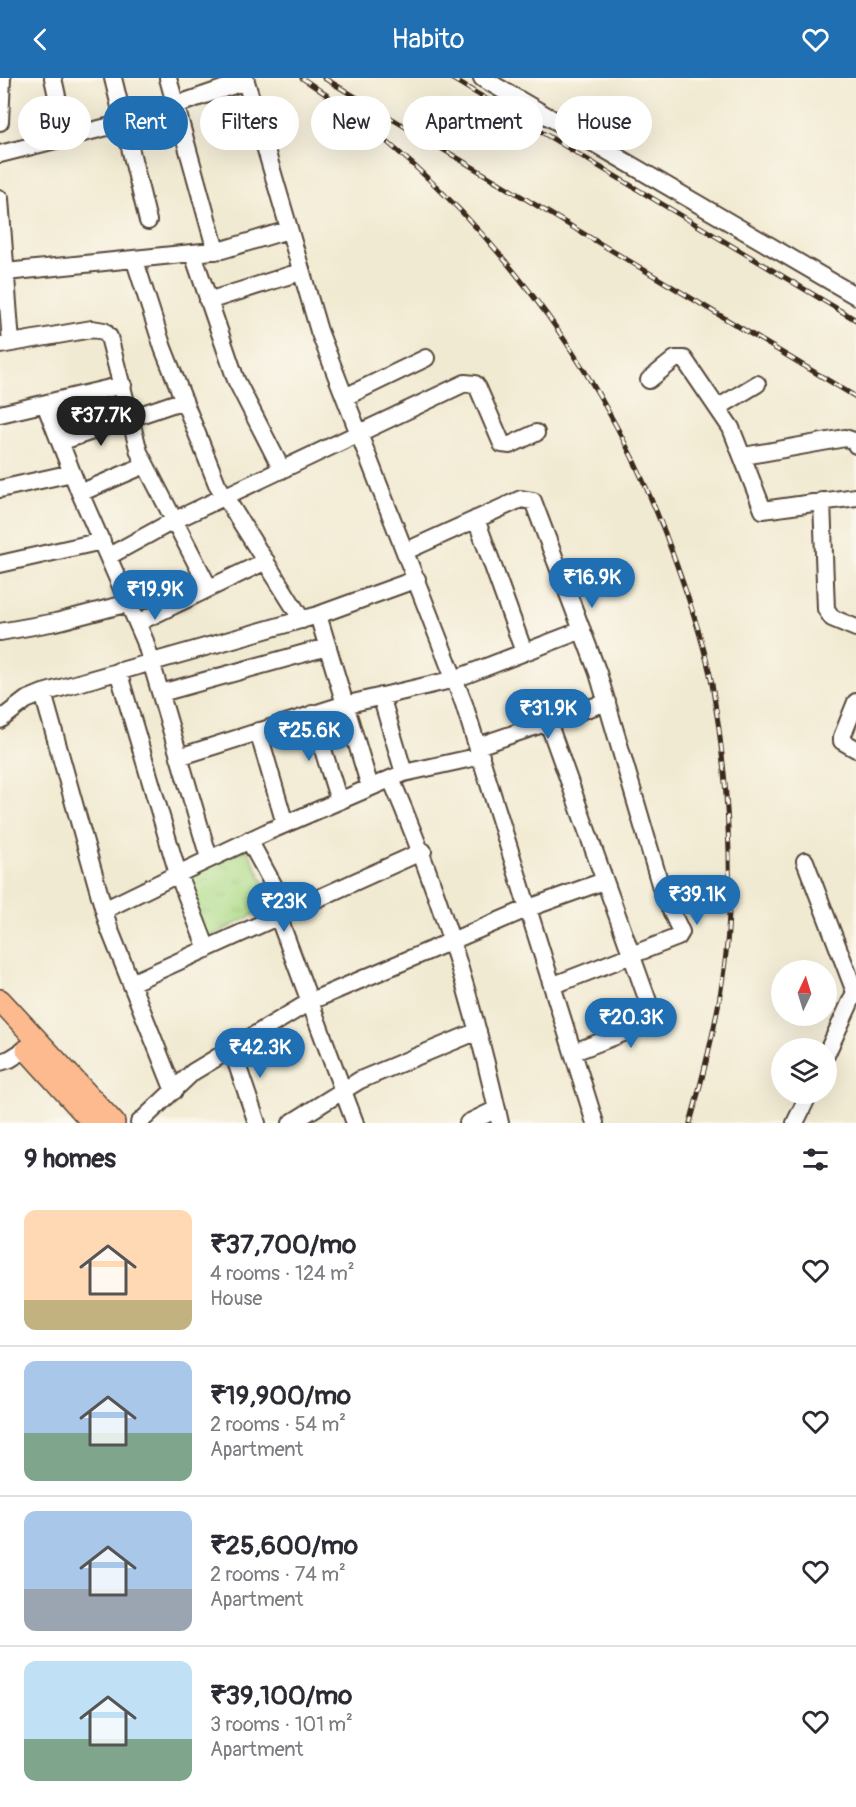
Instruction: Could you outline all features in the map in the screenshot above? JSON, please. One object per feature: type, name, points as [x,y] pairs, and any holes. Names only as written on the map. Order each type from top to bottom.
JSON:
[{"type":"main road","points":[[0,1000],[114,1123]]},
{"type":"main road","points":[[0,1021],[26,1048],[87,1121]]},
{"type":"street","points":[[53,78],[57,96]]},
{"type":"street","points":[[113,78],[117,96]]},
{"type":"street","points":[[168,78],[173,96]]},
{"type":"street","points":[[482,78],[856,296]]},
{"type":"street","points":[[188,101],[246,80],[319,331],[455,679],[554,985],[595,1123]]},
{"type":"street","points":[[0,122],[1,88]]},
{"type":"street","points":[[0,154],[18,149]]},
{"type":"street","points":[[188,149],[216,251]]},
{"type":"street","points":[[130,150],[148,221]]},
{"type":"street","points":[[0,207],[6,272],[6,344],[92,329],[104,331],[123,385],[130,419],[145,465],[209,588]]},
{"type":"street","points":[[6,272],[135,261],[216,251],[288,230]]},
{"type":"street","points":[[193,254],[236,381],[282,470]]},
{"type":"street","points":[[135,261],[163,348],[217,484],[266,561],[310,617],[327,647],[370,787]]},
{"type":"street","points":[[208,301],[300,272]]},
{"type":"street","points":[[650,380],[680,357],[687,363],[718,407],[744,456],[763,510],[856,497]]},
{"type":"street","points":[[345,397],[426,358]]},
{"type":"street","points":[[0,564],[105,548],[226,497],[358,432],[470,382],[478,388],[502,444],[510,445],[536,433]]},
{"type":"street","points":[[718,407],[757,384]]},
{"type":"street","points":[[0,414],[123,385]]},
{"type":"street","points":[[60,442],[184,400]]},
{"type":"street","points":[[45,404],[152,662],[209,858]]},
{"type":"street","points":[[744,456],[845,438],[856,445]]},
{"type":"street","points":[[80,493],[145,465]]},
{"type":"street","points":[[0,489],[72,473]]},
{"type":"street","points":[[406,551],[521,499],[533,501],[607,702],[662,891],[681,932],[678,937],[554,985]]},
{"type":"street","points":[[822,501],[826,609],[832,618],[856,628]]},
{"type":"street","points":[[476,519],[525,652]]},
{"type":"street","points":[[137,622],[266,561]]},
{"type":"street","points":[[0,720],[26,700],[43,693],[310,617],[417,579]]},
{"type":"street","points":[[0,632],[56,622],[129,603]]},
{"type":"street","points":[[179,757],[345,704],[455,679],[582,630]]},
{"type":"street","points":[[160,693],[327,647]]},
{"type":"street","points":[[118,671],[178,874],[207,949]]},
{"type":"street","points":[[43,693],[104,910],[174,1092]]},
{"type":"street","points":[[381,696],[398,776],[453,941],[499,1116],[468,1123]]},
{"type":"street","points":[[104,910],[209,858],[370,787],[479,751],[548,722],[607,702]]},
{"type":"street","points":[[856,702],[842,737],[842,741],[856,749]]},
{"type":"street","points":[[312,714],[339,801]]},
{"type":"street","points":[[548,722],[654,1021],[574,1052]]},
{"type":"street","points":[[258,731],[285,824]]},
{"type":"street","points":[[249,840],[283,914],[311,1001],[356,1123]]},
{"type":"street","points":[[131,983],[423,852]]},
{"type":"street","points":[[805,861],[856,991],[834,1038]]},
{"type":"street","points":[[139,1123],[193,1072],[231,1047],[311,1001],[529,908],[604,881]]},
{"type":"street","points":[[291,1123],[342,1089],[478,1031]]},
{"type":"street","points":[[231,1047],[257,1123]]},
{"type":"street","points":[[0,1062],[10,1059],[26,1048]]},
{"type":"street","points":[[795,1123],[804,1104]]},
{"type":"green space","points":[[247,849],[274,904],[206,939],[181,874]]},
{"type":"railway","points":[[302,78],[365,124],[424,175],[479,230],[528,290],[573,353],[613,420],[647,490],[676,563],[701,638],[712,684],[724,768],[729,854],[729,911],[725,964],[710,1044],[690,1123]]},
{"type":"railway","points":[[324,78],[856,397]]},
{"type":"railway","points":[[451,78],[856,320]]}]
